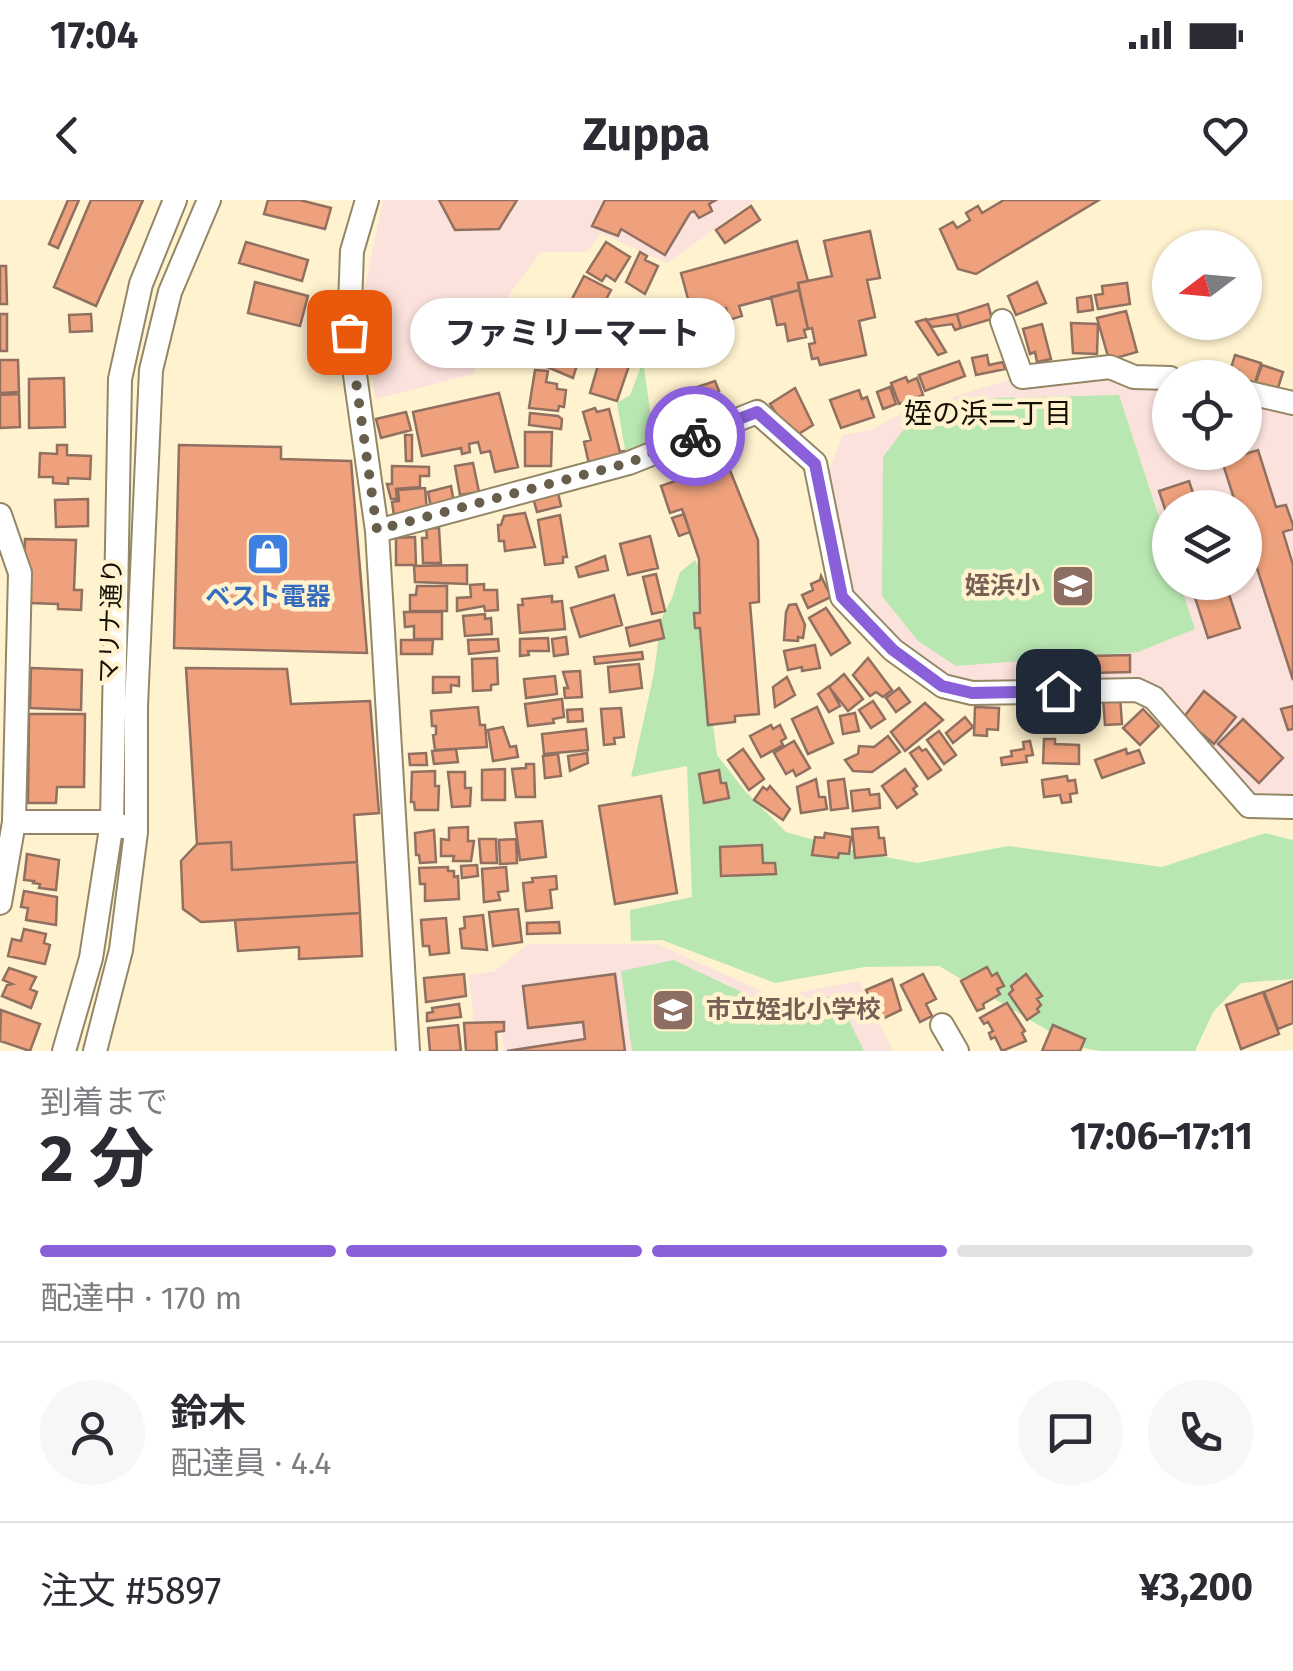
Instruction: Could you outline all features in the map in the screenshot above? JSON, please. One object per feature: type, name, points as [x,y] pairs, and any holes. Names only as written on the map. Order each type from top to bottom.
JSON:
[{"type":"street","name":"マリナ通り","points":[[64,1051],[91,958],[112,822],[120,378],[141,284],[174,200]]},
{"type":"street","name":"マリナ通り","points":[[95,1051],[122,950],[136,832],[136,706],[151,370],[169,293],[209,200]]},
{"type":"street","points":[[366,200],[352,251],[349,332],[377,530],[408,1051]]},
{"type":"street","points":[[1002,321],[1022,377],[1110,367],[1134,378],[1152,378]]},
{"type":"street","points":[[1262,396],[1293,403]]},
{"type":"street","points":[[377,530],[628,463],[757,412],[815,464],[842,597],[893,650],[942,686],[972,693],[1137,690],[1154,698],[1249,806],[1293,807]]},
{"type":"street","points":[[0,515],[20,573],[9,643],[14,822],[0,903]]},
{"type":"street","points":[[14,822],[112,822],[136,832]]},
{"type":"street","points":[[942,1026],[957,1051]]},
{"type":"shaded area","points":[[383,200],[755,200],[667,263],[601,233],[587,252],[541,252],[477,338],[474,374],[375,399],[363,295]]},
{"type":"shaded area","name":"姪浜小","points":[[1119,375],[1152,387],[1152,470],[1262,470],[1262,406],[1293,411],[1293,799],[1254,799],[1157,690],[943,680],[882,633],[853,589],[831,505],[830,467],[843,435],[871,430],[906,411],[1012,379],[1072,385]]},
{"type":"shaded area","name":"市立姪北小学校","points":[[528,944],[657,944],[775,997],[859,981],[893,1051],[504,1051],[501,1023],[474,1025],[469,975],[495,971]]},
{"type":"green space","points":[[643,361],[655,445],[626,455],[617,403],[630,395]]},
{"type":"green space","points":[[1119,395],[1152,496],[1152,600],[1186,600],[1195,629],[1138,652],[956,666],[918,641],[882,596],[883,457],[904,429],[996,398]]},
{"type":"green space","points":[[695,560],[707,585],[709,694],[717,755],[745,791],[786,832],[917,863],[1008,846],[1162,867],[1265,833],[1293,840],[1293,979],[1241,983],[1213,1012],[1195,1051],[1100,1051],[1074,1046],[939,966],[865,967],[775,983],[662,940],[631,941],[630,910],[692,897],[687,766],[631,777],[654,673],[661,619],[680,572]]},
{"type":"green space","points":[[674,960],[773,1007],[837,996],[864,1051],[632,1051],[621,971]]},
{"type":"building","points":[[68,200],[79,200],[58,248],[49,244]]},
{"type":"building","points":[[91,200],[143,200],[96,306],[54,287]]},
{"type":"building","points":[[268,200],[300,200],[331,208],[325,229],[264,214]]},
{"type":"building","points":[[439,200],[517,200],[499,229],[455,230]]},
{"type":"building","points":[[605,200],[716,200],[709,204],[712,211],[699,218],[694,211],[690,213],[665,255],[621,229],[618,236],[592,226]]},
{"type":"building","points":[[1004,200],[1099,200],[976,274],[958,269],[940,229],[953,222],[957,228],[970,220],[966,213],[978,206],[982,213]]},
{"type":"building","points":[[751,206],[760,220],[725,243],[716,230]]},
{"type":"building","points":[[870,231],[880,278],[867,280],[875,317],[859,321],[866,355],[820,365],[818,358],[812,359],[809,344],[815,343],[798,283],[832,276],[824,241]]},
{"type":"building","points":[[797,241],[808,281],[798,283],[799,290],[739,306],[742,316],[729,320],[726,308],[693,317],[681,273]]},
{"type":"building","points":[[246,242],[308,260],[302,281],[239,263]]},
{"type":"building","points":[[606,242],[630,257],[615,281],[606,275],[602,281],[587,272]]},
{"type":"building","points":[[640,252],[647,256],[645,260],[658,266],[645,294],[626,282]]},
{"type":"building","points":[[0,266],[6,266],[7,304],[0,304]]},
{"type":"building","points":[[584,276],[611,290],[593,324],[582,318],[577,327],[562,318]]},
{"type":"building","points":[[255,282],[308,296],[300,326],[248,313]]},
{"type":"building","points":[[1037,282],[1046,303],[1016,315],[1008,296]]},
{"type":"building","points":[[1127,283],[1130,304],[1098,309],[1095,295],[1103,294],[1102,286]]},
{"type":"building","points":[[799,290],[808,329],[804,330],[806,337],[788,341],[785,324],[777,325],[771,297]]},
{"type":"building","points":[[1091,296],[1093,310],[1078,312],[1077,298]]},
{"type":"building","points":[[988,304],[992,319],[961,328],[957,314]]},
{"type":"building","points":[[620,306],[643,309],[639,343],[614,339]]},
{"type":"building","points":[[1126,311],[1137,352],[1109,360],[1097,318]]},
{"type":"building","points":[[0,314],[7,314],[7,351],[0,351]]},
{"type":"building","points":[[91,314],[92,331],[70,332],[69,315]]},
{"type":"building","points":[[957,314],[961,328],[955,330],[952,324],[932,327],[926,320]]},
{"type":"building","points":[[926,319],[946,352],[938,355],[916,322]]},
{"type":"building","points":[[1071,323],[1098,324],[1097,354],[1073,353]]},
{"type":"building","points":[[1042,324],[1051,359],[1037,362],[1035,352],[1030,354],[1023,329]]},
{"type":"building","points":[[553,329],[584,342],[573,378],[538,363]]},
{"type":"building","points":[[605,341],[634,351],[617,401],[590,393]]},
{"type":"building","points":[[987,355],[989,365],[1003,362],[1005,369],[976,375],[972,358]]},
{"type":"building","points":[[0,360],[18,360],[19,392],[0,393]]},
{"type":"building","points":[[959,361],[965,376],[925,391],[919,375]]},
{"type":"building","points":[[1262,365],[1283,372],[1277,391],[1262,386]]},
{"type":"building","points":[[535,370],[548,371],[546,382],[566,390],[564,407],[559,406],[558,411],[529,408]]},
{"type":"building","points":[[906,377],[908,382],[917,378],[923,395],[899,404],[891,383]]},
{"type":"building","points":[[64,378],[65,427],[29,428],[29,379]]},
{"type":"building","points":[[715,381],[719,391],[697,398],[694,388]]},
{"type":"building","points":[[890,387],[896,404],[883,409],[877,392]]},
{"type":"building","points":[[795,388],[813,425],[792,438],[770,404]]},
{"type":"building","points":[[859,390],[862,399],[867,397],[874,417],[841,428],[830,400]]},
{"type":"building","points":[[499,393],[518,467],[495,472],[490,451],[481,453],[478,442],[469,444],[470,452],[462,454],[461,448],[422,456],[413,412]]},
{"type":"building","points":[[19,394],[20,427],[0,428],[0,395]]},
{"type":"building","points":[[719,397],[722,408],[700,415],[697,404]]},
{"type":"building","points":[[671,407],[676,422],[663,426],[658,411]]},
{"type":"building","points":[[595,408],[597,412],[609,409],[620,452],[625,455],[589,464],[584,442],[591,440],[583,412]]},
{"type":"building","points":[[406,412],[411,430],[381,438],[376,419]]},
{"type":"building","points":[[530,413],[558,416],[562,419],[561,429],[529,425]]},
{"type":"building","points":[[525,432],[552,432],[551,466],[525,466]]},
{"type":"building","points":[[405,435],[412,435],[412,461],[406,461]]},
{"type":"building","points":[[57,445],[67,445],[67,455],[91,456],[90,479],[68,478],[68,484],[53,483],[53,477],[39,477],[40,453],[57,454]]},
{"type":"building","name":"ベスト電器","points":[[179,445],[281,447],[281,459],[351,461],[367,653],[174,648]]},
{"type":"building","points":[[723,453],[758,540],[759,602],[750,603],[759,714],[735,716],[735,722],[708,725],[700,628],[695,628],[694,613],[700,613],[699,559],[682,509],[670,513],[661,486],[678,480],[674,469]]},
{"type":"building","points":[[473,463],[479,492],[460,495],[455,466]]},
{"type":"building","points":[[1262,463],[1276,507],[1286,505],[1293,525],[1293,529],[1283,532],[1293,565],[1293,680],[1262,584],[1262,490],[1231,490],[1225,470],[1262,470]]},
{"type":"building","points":[[392,466],[429,467],[429,476],[420,476],[420,487],[396,489],[397,499],[391,499],[387,484],[392,484]]},
{"type":"building","points":[[1189,481],[1192,490],[1162,490]]},
{"type":"building","points":[[451,486],[454,503],[431,508],[428,492]]},
{"type":"building","points":[[425,488],[427,511],[394,516],[392,502],[399,501],[398,490]]},
{"type":"building","points":[[557,488],[561,506],[537,512],[532,494]]},
{"type":"building","points":[[88,499],[88,526],[56,527],[55,500]]},
{"type":"building","points":[[525,513],[535,547],[505,551],[504,541],[499,541],[498,525],[504,516]]},
{"type":"building","points":[[684,514],[690,532],[679,536],[672,518]]},
{"type":"building","points":[[560,515],[567,557],[563,557],[563,563],[545,565],[538,520]]},
{"type":"building","points":[[426,528],[439,528],[441,563],[423,563],[422,538],[427,538]]},
{"type":"building","points":[[650,536],[658,568],[628,575],[620,544]]},
{"type":"building","points":[[415,537],[416,565],[396,565],[396,538]]},
{"type":"building","points":[[25,539],[76,540],[74,590],[82,590],[81,610],[30,603],[31,570],[24,570]]},
{"type":"building","points":[[605,556],[608,570],[579,577],[576,567]]},
{"type":"building","points":[[467,565],[467,584],[415,582],[414,566]]},
{"type":"building","points":[[656,574],[665,611],[652,614],[643,577]]},
{"type":"building","points":[[821,576],[831,597],[808,608],[802,595],[813,590],[811,584]]},
{"type":"building","points":[[484,584],[484,590],[497,590],[498,610],[485,611],[484,606],[457,611],[457,598],[471,597],[470,585]]},
{"type":"building","points":[[417,586],[447,586],[447,611],[410,611],[410,595],[416,595]]},
{"type":"building","points":[[614,595],[622,625],[580,637],[571,608]]},
{"type":"building","points":[[552,596],[552,602],[562,601],[565,629],[520,633],[518,605],[523,605],[522,599]]},
{"type":"building","points":[[1196,600],[1231,600],[1240,628],[1208,638]]},
{"type":"building","points":[[796,604],[805,625],[803,638],[784,640],[786,612],[789,605]]},
{"type":"building","points":[[826,608],[850,643],[831,655],[809,618]]},
{"type":"building","points":[[404,612],[442,612],[442,639],[414,639],[414,626],[405,627]]},
{"type":"building","points":[[485,614],[485,619],[491,618],[492,634],[465,636],[463,616]]},
{"type":"building","points":[[660,620],[664,638],[630,646],[626,628]]},
{"type":"building","points":[[566,637],[568,654],[554,656],[552,639]]},
{"type":"building","points":[[548,638],[549,651],[528,651],[529,655],[520,656],[520,639]]},
{"type":"building","points":[[498,639],[499,651],[469,654],[468,640]]},
{"type":"building","points":[[401,640],[433,640],[432,654],[401,654]]},
{"type":"building","points":[[815,645],[820,668],[788,670],[784,651]]},
{"type":"building","points":[[642,652],[643,659],[595,664],[594,657]]},
{"type":"building","points":[[1130,655],[1130,672],[1092,673],[1091,656]]},
{"type":"building","points":[[497,658],[498,684],[491,685],[491,690],[473,691],[472,659]]},
{"type":"building","points":[[868,658],[892,690],[883,697],[876,692],[870,696],[853,675]]},
{"type":"building","points":[[639,664],[642,688],[610,692],[608,667]]},
{"type":"building","points":[[31,668],[82,670],[81,710],[30,708]]},
{"type":"building","points":[[186,668],[287,669],[291,704],[370,701],[379,813],[354,815],[357,862],[232,870],[231,842],[197,844]]},
{"type":"building","points":[[580,671],[582,697],[565,698],[564,688],[568,688],[563,672]]},
{"type":"building","points":[[844,674],[863,699],[848,711],[829,687]]},
{"type":"building","points":[[555,676],[557,694],[526,698],[524,679]]},
{"type":"building","points":[[433,677],[459,677],[459,686],[451,685],[451,692],[433,693]]},
{"type":"building","points":[[787,677],[795,695],[775,707],[773,687]]},
{"type":"building","points":[[829,686],[840,706],[829,712],[818,694]]},
{"type":"building","points":[[899,688],[910,702],[896,712],[886,698]]},
{"type":"building","points":[[1204,691],[1236,717],[1214,744],[1183,718]]},
{"type":"building","points":[[1120,696],[1122,724],[1105,725],[1103,698]]},
{"type":"building","points":[[562,699],[564,717],[553,719],[554,723],[528,726],[525,704]]},
{"type":"building","points":[[1098,700],[1099,711],[1092,712],[1092,717],[1074,718],[1073,703]]},
{"type":"building","points":[[873,701],[885,719],[871,728],[859,710]]},
{"type":"building","points":[[925,703],[943,720],[905,751],[891,732]]},
{"type":"building","points":[[1066,704],[1068,727],[1049,730],[1046,706]]},
{"type":"building","points":[[1293,706],[1293,729],[1288,730],[1281,709]]},
{"type":"building","points":[[478,707],[487,747],[435,750],[436,726],[432,726],[431,711]]},
{"type":"building","points":[[817,707],[833,743],[808,754],[792,719]]},
{"type":"building","points":[[975,707],[999,708],[998,730],[987,729],[987,736],[974,735]]},
{"type":"building","points":[[621,708],[624,737],[614,738],[615,744],[604,745],[601,709]]},
{"type":"building","points":[[582,709],[583,721],[568,722],[567,710]]},
{"type":"building","points":[[1143,709],[1159,726],[1140,745],[1123,728]]},
{"type":"building","points":[[855,713],[859,731],[843,734],[840,716]]},
{"type":"building","points":[[29,714],[85,714],[84,787],[57,787],[56,803],[28,803]]},
{"type":"building","points":[[965,717],[973,727],[953,743],[946,733]]},
{"type":"building","points":[[1243,719],[1283,758],[1259,783],[1218,744]]},
{"type":"building","points":[[771,725],[773,729],[780,725],[786,738],[781,741],[783,745],[761,757],[750,736]]},
{"type":"building","points":[[503,727],[510,747],[516,746],[518,757],[493,761],[488,730]]},
{"type":"building","points":[[586,729],[588,750],[544,754],[542,734]]},
{"type":"building","points":[[939,731],[956,755],[944,764],[927,740]]},
{"type":"building","points":[[888,736],[900,752],[872,772],[853,771],[845,760],[858,754],[859,746],[874,747]]},
{"type":"building","points":[[1044,739],[1055,739],[1055,744],[1079,745],[1079,764],[1043,763]]},
{"type":"building","points":[[794,741],[810,768],[796,776],[793,770],[786,774],[774,753]]},
{"type":"building","points":[[1030,741],[1033,755],[1026,756],[1027,762],[1002,765],[1001,758],[1024,749],[1023,742]]},
{"type":"building","points":[[919,747],[922,751],[926,749],[941,770],[928,779],[910,753]]},
{"type":"building","points":[[456,749],[458,762],[434,764],[432,751]]},
{"type":"building","points":[[743,749],[764,779],[749,790],[728,760]]},
{"type":"building","points":[[1126,749],[1127,754],[1139,750],[1144,763],[1102,778],[1095,760]]},
{"type":"building","points":[[426,753],[427,765],[410,765],[409,754]]},
{"type":"building","points":[[587,753],[588,763],[570,771],[568,756]]},
{"type":"building","points":[[558,754],[561,776],[545,778],[543,756]]},
{"type":"building","points":[[526,764],[534,764],[535,797],[516,797],[512,769],[526,768]]},
{"type":"building","points":[[505,769],[505,800],[482,800],[482,770]]},
{"type":"building","points":[[905,769],[917,786],[913,789],[917,794],[897,808],[882,786]]},
{"type":"building","points":[[719,770],[729,798],[704,803],[699,774]]},
{"type":"building","points":[[435,771],[438,810],[415,810],[411,802],[412,772]]},
{"type":"building","points":[[448,772],[465,772],[465,788],[471,788],[470,806],[452,807]]},
{"type":"building","points":[[1067,776],[1068,781],[1075,780],[1077,793],[1070,794],[1071,802],[1062,803],[1060,795],[1044,797],[1042,780]]},
{"type":"building","points":[[816,779],[819,797],[825,797],[827,809],[801,813],[797,787]]},
{"type":"building","points":[[844,779],[848,808],[831,810],[828,781]]},
{"type":"building","points":[[770,786],[790,809],[783,820],[754,800],[763,787],[767,790]]},
{"type":"building","points":[[869,789],[870,795],[879,794],[880,808],[853,811],[851,791]]},
{"type":"building","points":[[661,796],[677,893],[615,904],[599,806]]},
{"type":"building","points":[[542,821],[546,857],[520,860],[515,823]]},
{"type":"building","points":[[468,827],[468,841],[474,841],[471,861],[441,856],[441,839],[449,840],[449,828]]},
{"type":"building","points":[[878,827],[886,855],[855,858],[852,829]]},
{"type":"building","points":[[434,830],[436,862],[420,863],[415,833]]},
{"type":"building","points":[[825,833],[851,837],[849,854],[839,853],[838,858],[812,855],[815,837],[824,838]]},
{"type":"building","points":[[479,839],[496,839],[497,863],[481,863]]},
{"type":"building","points":[[516,839],[517,863],[500,864],[499,840]]},
{"type":"building","points":[[231,842],[232,870],[357,862],[360,913],[201,922],[183,909],[181,861],[197,844]]},
{"type":"building","points":[[762,845],[763,863],[775,863],[776,874],[721,876],[720,847]]},
{"type":"building","points":[[27,854],[59,860],[56,890],[39,888],[40,884],[24,880]]},
{"type":"building","points":[[477,865],[478,876],[462,878],[461,866]]},
{"type":"building","points":[[448,867],[448,871],[454,871],[454,877],[458,876],[459,899],[425,901],[425,884],[420,884],[419,868]]},
{"type":"building","points":[[506,867],[508,891],[498,892],[500,900],[484,902],[482,869]]},
{"type":"building","points":[[556,876],[557,889],[550,890],[552,908],[526,911],[523,883],[533,882],[532,878]]},
{"type":"building","points":[[24,891],[57,897],[56,925],[26,920],[28,908],[21,907]]},
{"type":"building","points":[[518,909],[522,942],[493,946],[489,912]]},
{"type":"building","points":[[360,913],[362,956],[299,959],[299,947],[238,951],[235,920]]},
{"type":"building","points":[[483,915],[487,950],[462,948],[460,929],[465,928],[464,917]]},
{"type":"building","points":[[446,918],[449,953],[430,955],[429,946],[423,946],[421,920]]},
{"type":"building","points":[[559,922],[560,933],[527,934],[527,923]]},
{"type":"building","points":[[24,929],[46,934],[44,943],[50,945],[45,964],[8,956],[12,939],[21,941]]},
{"type":"building","points":[[987,967],[992,976],[997,973],[1004,986],[997,989],[1000,994],[977,1011],[961,981]]},
{"type":"building","points":[[9,968],[36,977],[30,989],[37,992],[31,1008],[2,996],[7,985],[12,984],[3,980]]},
{"type":"building","points":[[464,974],[466,996],[426,1002],[424,978]]},
{"type":"building","points":[[615,974],[625,1051],[507,1051],[585,1039],[583,1022],[528,1028],[523,986]]},
{"type":"building","points":[[923,974],[936,999],[926,1004],[932,1016],[920,1022],[901,985]]},
{"type":"building","points":[[1026,974],[1042,996],[1037,999],[1041,1005],[1039,1012],[1027,1020],[1009,994],[1011,986]]},
{"type":"building","points":[[892,979],[901,1010],[880,1020],[866,990]]},
{"type":"building","points":[[1293,981],[1293,1023],[1278,1029],[1264,992]]},
{"type":"building","points":[[1263,992],[1279,1034],[1241,1049],[1226,1005]]},
{"type":"building","points":[[1007,1003],[1025,1031],[1022,1033],[1026,1041],[1002,1051],[995,1037],[991,1039],[989,1033],[993,1031],[988,1022],[984,1024],[980,1018]]},
{"type":"building","points":[[459,1004],[461,1017],[427,1021],[432,1008]]},
{"type":"building","points":[[1,1010],[40,1024],[30,1051],[0,1041]]},
{"type":"building","points":[[504,1022],[504,1031],[496,1032],[497,1051],[466,1051],[464,1023]]},
{"type":"building","points":[[458,1025],[461,1051],[430,1051],[428,1028]]},
{"type":"building","points":[[1053,1025],[1085,1039],[1080,1051],[1042,1051]]},
{"type":"way so far","points":[[349,332],[377,530],[628,463],[695,436]]},
{"type":"place","name":"ファミリーマート","points":[[349,332]]},
{"type":"place","name":"ベスト電器","points":[[268,554]]},
{"type":"place","name":"姪浜小","points":[[1073,586]]},
{"type":"place","name":"市立姪北小学校","points":[[673,1010]]},
{"type":"district","name":"姪の浜二丁目","points":[[988,413]]},
{"type":"route","points":[[695,436],[757,412],[815,464],[842,597],[893,650],[942,686],[972,693],[1058,691]]}]
